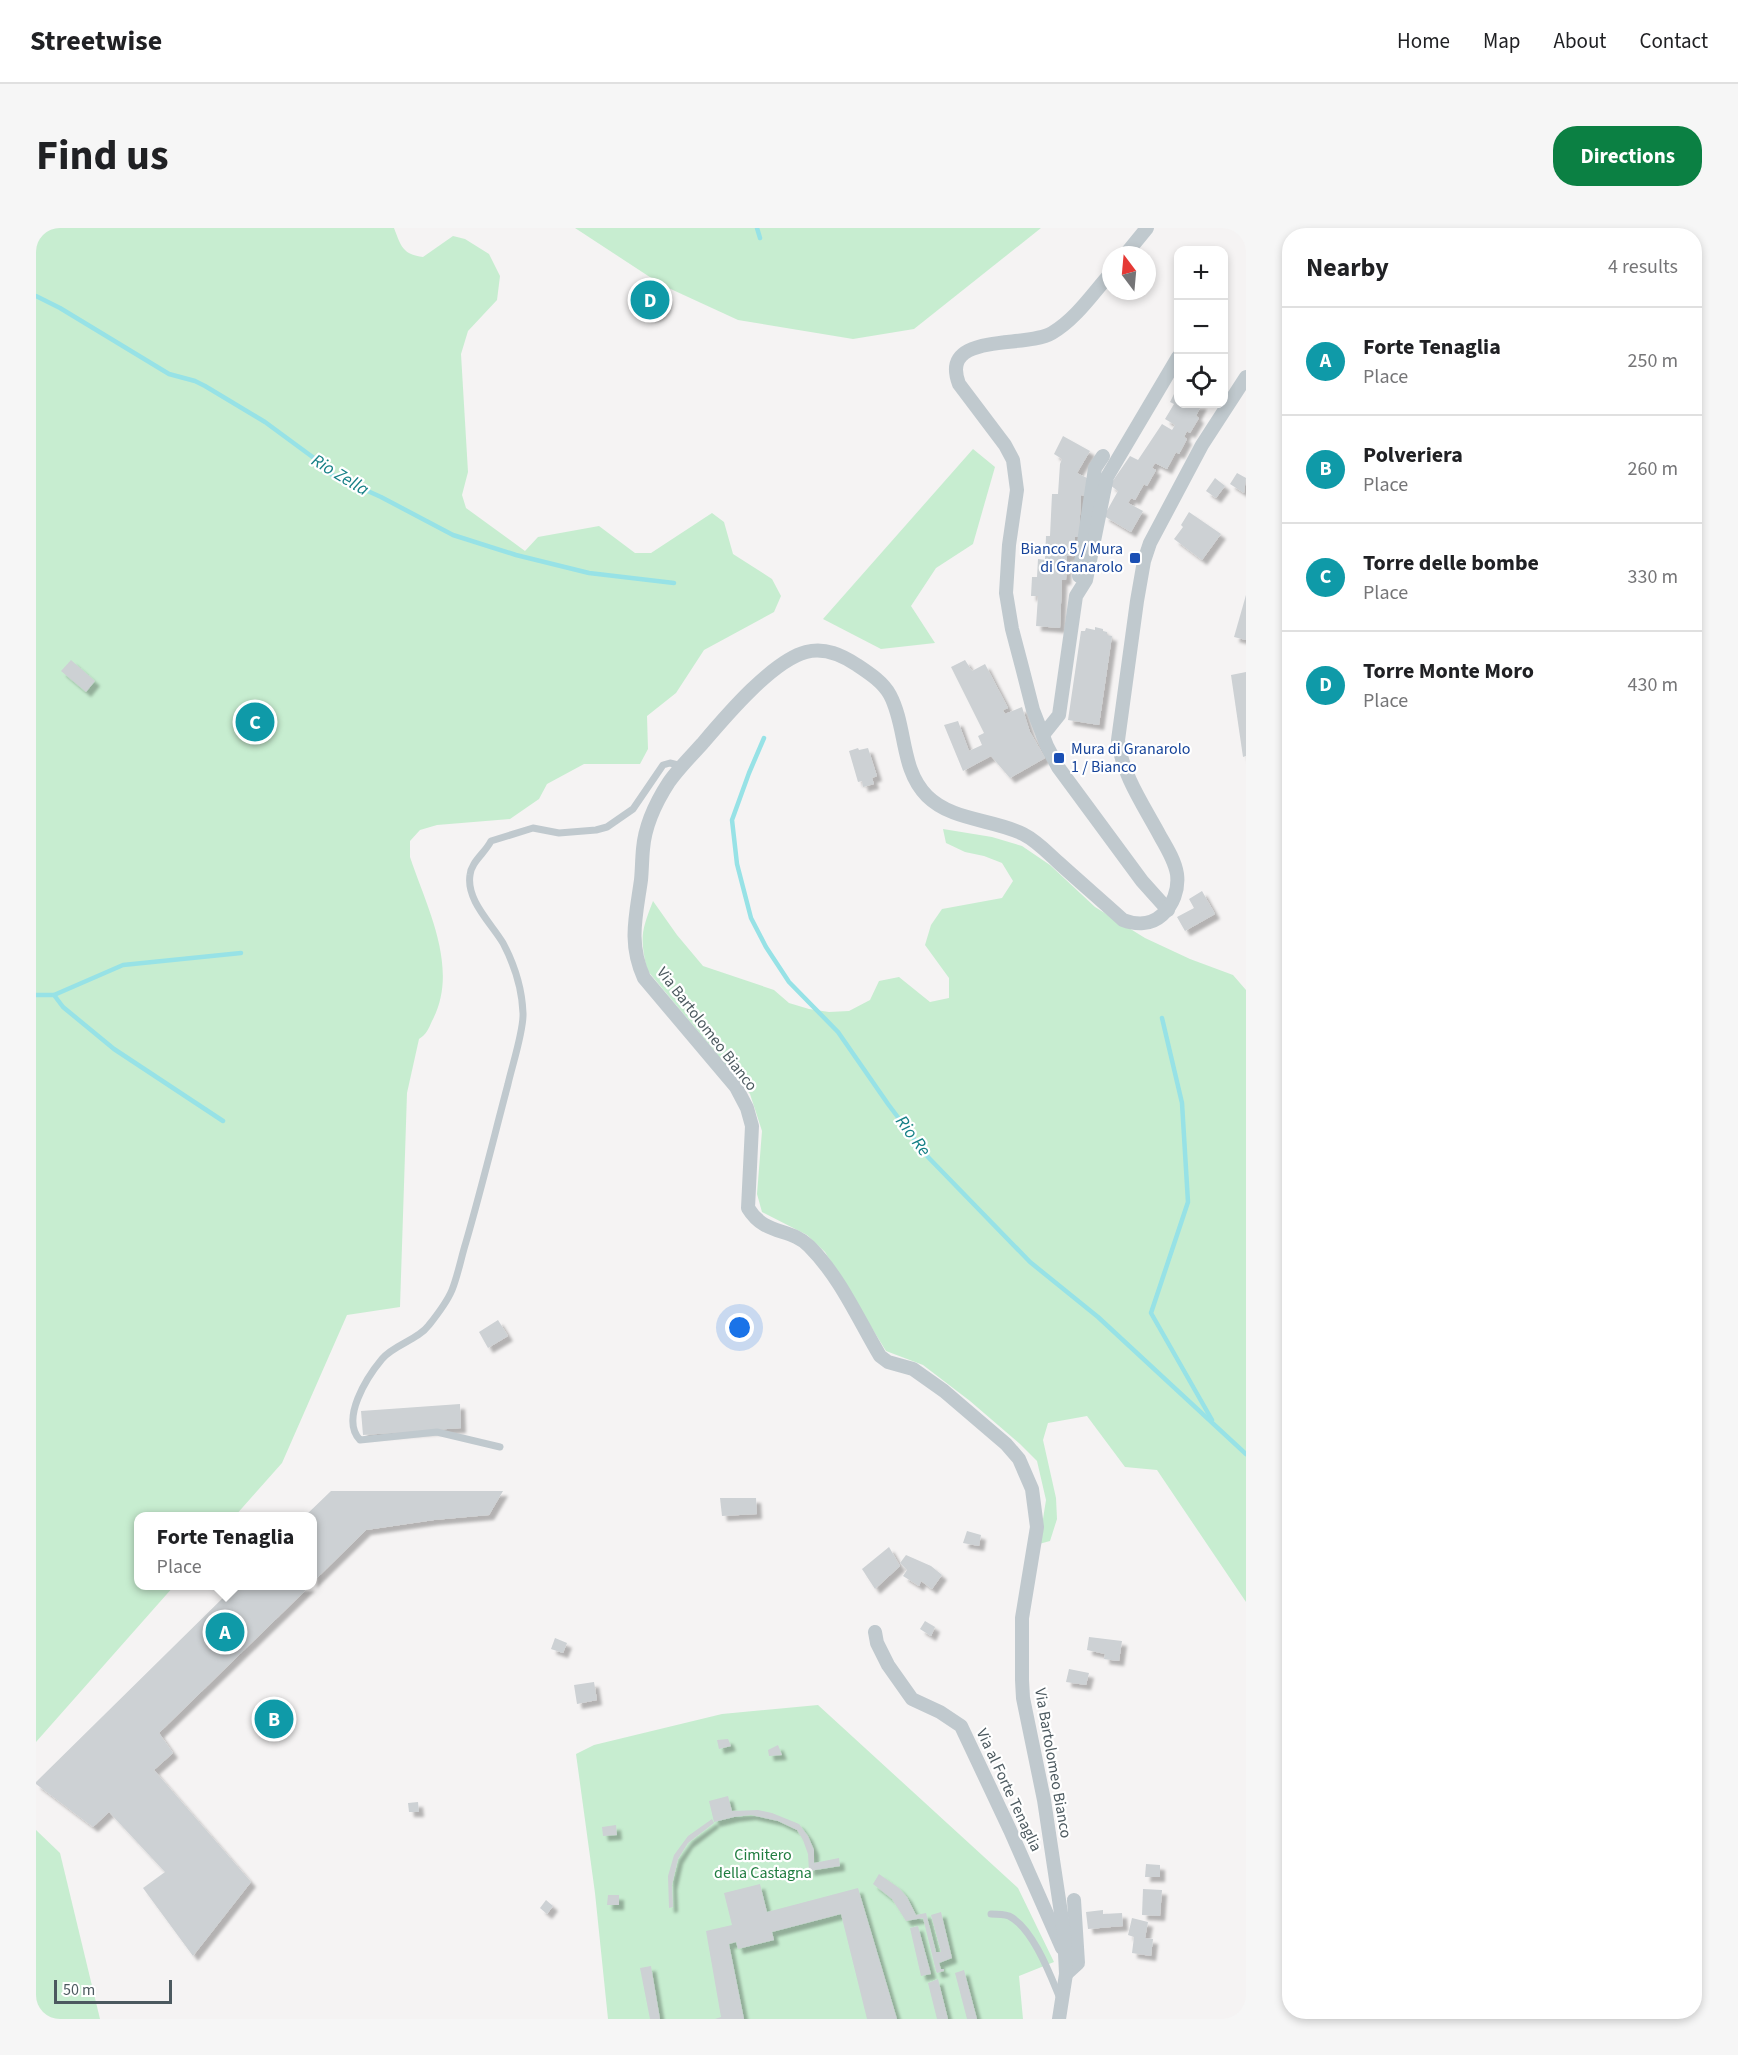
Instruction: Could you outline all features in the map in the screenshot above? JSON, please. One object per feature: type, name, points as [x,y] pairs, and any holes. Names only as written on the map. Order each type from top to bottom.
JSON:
[{"type":"street","points":[[1132,246],[1147,228]]},
{"type":"street","points":[[1102,283],[1076,313],[1054,332],[1034,340],[988,345],[969,350],[960,356],[955,365],[955,374],[958,384],[1005,445],[1013,460],[1017,490],[1009,545],[1006,593],[1012,629],[1033,710],[1058,767],[1142,881],[1168,910],[1176,892],[1177,874],[1174,863],[1129,777],[1120,755],[1118,740],[1137,601],[1144,561],[1158,526],[1202,445],[1246,377]]},
{"type":"street","points":[[1076,596],[1086,580],[1107,477],[1174,365]]},
{"type":"street","points":[[1043,735],[1059,715],[1095,468],[1103,456]]},
{"type":"street","name":"Via Bartolomeo Bianco","points":[[1066,1974],[1052,1847],[1023,1698],[1022,1618],[1037,1527],[1032,1489],[1019,1459],[1006,1444],[935,1384],[913,1369],[888,1362],[880,1356],[832,1273],[808,1245],[800,1239],[761,1224],[754,1218],[748,1208],[752,1125],[747,1108],[736,1088],[644,978],[634,951],[634,937],[643,847],[647,825],[658,798],[682,766],[738,703],[783,664],[805,652],[816,651],[836,653],[848,659],[874,676],[890,695],[907,761],[921,790],[929,798],[949,810],[1025,835],[1123,920],[1131,923],[1149,922],[1158,919],[1168,910]]},
{"type":"street","name":"Via al Forte Tenaglia","points":[[875,1632],[877,1643],[888,1665],[912,1699],[940,1712],[961,1726],[1011,1830],[1066,1959]]},
{"type":"street","points":[[1059,2019],[1066,1974],[1078,1963],[1074,1900]]},
{"type":"lane","points":[[500,1447],[437,1432],[360,1440],[354,1434],[351,1416],[359,1395],[383,1358],[428,1327],[452,1291],[513,1064],[523,1015],[519,982],[503,945],[474,898],[470,885],[472,866],[486,852],[491,841],[533,828],[559,832],[607,827],[633,809],[663,765],[670,763],[682,766]]},
{"type":"lane","points":[[991,1914],[1010,1917],[1025,1930],[1050,1974],[1061,2001]]},
{"type":"green space","points":[[36,228],[394,228],[406,251],[423,257],[453,236],[465,239],[489,254],[500,276],[497,300],[468,331],[461,354],[468,472],[462,495],[466,508],[525,551],[538,537],[599,526],[635,553],[651,553],[712,513],[724,522],[733,554],[772,579],[781,596],[774,612],[704,650],[676,693],[647,716],[648,749],[640,764],[584,764],[547,784],[539,799],[510,819],[437,825],[420,830],[410,841],[410,857],[438,939],[443,981],[440,1001],[432,1021],[419,1039],[407,1093],[400,1307],[347,1315],[282,1463],[239,1512],[134,1512],[134,1590],[170,1590],[36,1742]]},
{"type":"green space","points":[[575,228],[1041,228],[914,329],[853,339],[738,320],[662,285]]},
{"type":"green space","points":[[973,449],[995,467],[973,544],[936,568],[911,606],[935,643],[881,649],[823,619]]},
{"type":"green space","points":[[943,829],[992,837],[1022,846],[1050,865],[1095,907],[1145,938],[1190,959],[1233,975],[1246,990],[1246,1602],[1157,1470],[1125,1467],[1087,1416],[1048,1423],[1043,1440],[1056,1498],[1057,1519],[1050,1541],[1039,1544],[1046,1500],[1037,1461],[970,1401],[923,1365],[886,1351],[825,1252],[807,1235],[762,1212],[757,1194],[762,1131],[750,1094],[647,970],[643,935],[653,901],[703,966],[774,990],[789,1003],[829,1012],[849,1011],[870,1000],[879,981],[899,977],[930,1002],[949,998],[949,978],[925,945],[931,925],[942,909],[1002,898],[1013,881],[1002,863],[965,852],[946,843]]},
{"type":"green space","name":"Cimitero della Castagna","points":[[818,1705],[1018,1888],[1054,1962],[1019,1976],[1023,2019],[608,2019],[595,1893],[576,1754],[594,1745],[722,1714]]},
{"type":"green space","points":[[36,1830],[60,1853],[100,2019],[36,2019]]},
{"type":"building","points":[[650,283],[662,288],[667,300],[662,312],[650,317],[638,312],[633,300],[638,288]]},
{"type":"building","points":[[1174,404],[1174,408],[1200,408],[1196,416],[1199,418],[1190,433],[1187,431],[1184,437],[1187,439],[1179,454],[1176,452],[1167,469],[1155,463],[1152,468],[1156,470],[1147,486],[1144,484],[1135,500],[1131,498],[1128,503],[1143,511],[1131,532],[1104,516],[1118,491],[1110,485],[1130,456],[1138,460],[1162,424],[1172,430],[1175,425],[1165,419]]},
{"type":"building","points":[[1063,436],[1090,451],[1077,473],[1087,478],[1085,496],[1081,495],[1079,537],[1075,537],[1074,556],[1067,556],[1066,580],[1062,580],[1060,628],[1036,626],[1038,596],[1031,596],[1032,577],[1037,577],[1038,559],[1045,560],[1046,536],[1050,536],[1052,494],[1058,494],[1062,459],[1054,454]]},
{"type":"building","points":[[1237,473],[1246,478],[1244,493],[1230,484]]},
{"type":"building","points":[[1215,478],[1225,486],[1216,498],[1206,491]]},
{"type":"building","points":[[1189,512],[1221,534],[1202,560],[1174,539],[1183,527],[1181,525]]},
{"type":"building","points":[[1246,595],[1246,640],[1234,637]]},
{"type":"building","points":[[1095,627],[1103,629],[1107,635],[1112,636],[1099,725],[1068,720],[1081,631],[1085,631],[1086,628],[1095,630]]},
{"type":"building","points":[[71,660],[95,681],[86,692],[61,671]]},
{"type":"building","points":[[965,660],[972,671],[985,664],[1008,708],[1003,710],[1005,714],[1022,707],[1030,732],[1045,758],[1010,778],[991,756],[963,771],[944,725],[958,721],[969,751],[982,745],[978,736],[984,733],[951,667]]},
{"type":"building","points":[[1246,672],[1246,756],[1243,757],[1231,675]]},
{"type":"building","points":[[257,711],[268,719],[258,733],[245,736],[242,725],[248,715]]},
{"type":"building","points":[[858,748],[859,750],[868,748],[877,776],[872,778],[874,784],[863,787],[862,781],[858,782],[849,751]]},
{"type":"building","points":[[1202,891],[1215,914],[1185,931],[1177,917],[1194,908],[1189,899]]},
{"type":"building","points":[[498,1320],[508,1336],[488,1348],[479,1332]]},
{"type":"building","points":[[460,1404],[461,1428],[363,1435],[361,1411]]},
{"type":"building","points":[[331,1491],[503,1491],[489,1515],[366,1530],[317,1578],[317,1512],[309,1512]]},
{"type":"building","points":[[720,1498],[756,1498],[757,1514],[722,1516]]},
{"type":"building","points":[[967,1531],[981,1535],[979,1546],[963,1543]]},
{"type":"building","points":[[889,1547],[900,1566],[875,1589],[862,1569]]},
{"type":"building","points":[[906,1555],[931,1566],[942,1575],[932,1589],[921,1581],[919,1586],[903,1576],[907,1570],[900,1563]]},
{"type":"building","points":[[231,1590],[306,1590],[159,1733],[173,1753],[154,1770],[251,1882],[193,1956],[143,1888],[165,1872],[109,1812],[93,1827],[36,1782]]},
{"type":"building","points":[[925,1621],[935,1627],[931,1636],[920,1629]]},
{"type":"building","points":[[1089,1637],[1122,1641],[1119,1661],[1104,1659],[1105,1654],[1087,1650]]},
{"type":"building","points":[[555,1638],[567,1643],[563,1653],[551,1649]]},
{"type":"building","points":[[1069,1669],[1089,1673],[1086,1685],[1066,1682]]},
{"type":"building","points":[[594,1682],[597,1700],[577,1704],[574,1685]]},
{"type":"building","points":[[728,1739],[731,1746],[719,1749],[717,1740]]},
{"type":"building","points":[[778,1745],[782,1755],[769,1756],[768,1750]]},
{"type":"building","points":[[728,1796],[732,1811],[758,1810],[799,1824],[814,1850],[814,1863],[839,1858],[840,1866],[809,1871],[808,1854],[797,1830],[778,1821],[751,1815],[714,1822],[709,1801]]},
{"type":"building","points":[[418,1802],[419,1812],[409,1812],[408,1803]]},
{"type":"building","points":[[712,1819],[714,1823],[688,1843],[678,1859],[672,1885],[673,1907],[669,1908],[668,1876],[674,1855],[688,1836]]},
{"type":"building","points":[[616,1825],[617,1835],[603,1836],[602,1827]]},
{"type":"building","points":[[1146,1864],[1160,1865],[1160,1877],[1145,1877]]},
{"type":"building","points":[[879,1874],[899,1888],[907,1897],[916,1915],[926,1913],[936,1952],[941,1952],[931,1915],[941,1912],[952,1958],[939,1963],[944,1971],[937,1973],[936,1971],[923,1918],[906,1921],[892,1899],[873,1884]]},
{"type":"building","points":[[760,1884],[767,1912],[858,1888],[897,2019],[867,2019],[841,1914],[772,1932],[774,1940],[738,1949],[736,1942],[729,1944],[744,2019],[715,2019],[721,2017],[706,1931],[732,1925],[724,1893]]},
{"type":"building","points":[[1143,1889],[1162,1890],[1160,1916],[1142,1915]]},
{"type":"building","points":[[608,1895],[619,1895],[619,1905],[607,1905]]},
{"type":"building","points":[[546,1900],[553,1906],[547,1914],[540,1908]]},
{"type":"building","points":[[1103,1910],[1103,1914],[1122,1913],[1123,1926],[1088,1929],[1086,1912]]},
{"type":"building","points":[[1132,1918],[1148,1922],[1145,1938],[1153,1939],[1151,1956],[1132,1953],[1134,1937],[1128,1935]]},
{"type":"building","points":[[918,1926],[931,1974],[921,1976],[910,1928]]},
{"type":"building","points":[[651,1966],[660,2019],[650,2019],[640,1968]]},
{"type":"building","points":[[964,1970],[977,2019],[967,2019],[955,1973]]},
{"type":"building","points":[[938,1979],[948,2019],[937,2019],[928,1983]]},
{"type":"waterway","points":[[757,228],[760,238]]},
{"type":"waterway","name":"Rio Zella","points":[[36,296],[169,374],[195,381],[265,422],[318,461],[332,475],[381,497],[453,535],[516,555],[589,573],[674,583]]},
{"type":"waterway","name":"Rio Re","points":[[764,738],[732,820],[737,864],[751,918],[766,947],[789,982],[838,1032],[927,1156],[1030,1262],[1098,1317],[1246,1454]]},
{"type":"waterway","points":[[54,995],[123,965],[241,953]]},
{"type":"waterway","points":[[36,995],[54,995],[63,1007],[114,1049],[223,1121]]},
{"type":"waterway","points":[[1162,1018],[1182,1103],[1188,1202],[1151,1313],[1212,1420]]},
{"type":"place","name":"Torre Monte Moro","points":[[650,300]]},
{"type":"place","name":"Bianco 5 / Mura di Granarolo","points":[[1135,558]]},
{"type":"place","name":"Torre delle bombe","points":[[255,722]]},
{"type":"place","name":"Mura di Granarolo 1 / Bianco","points":[[1059,758]]},
{"type":"place","name":"Forte Tenaglia","points":[[225,1632]]},
{"type":"place","name":"Polveriera","points":[[274,1719]]}]
